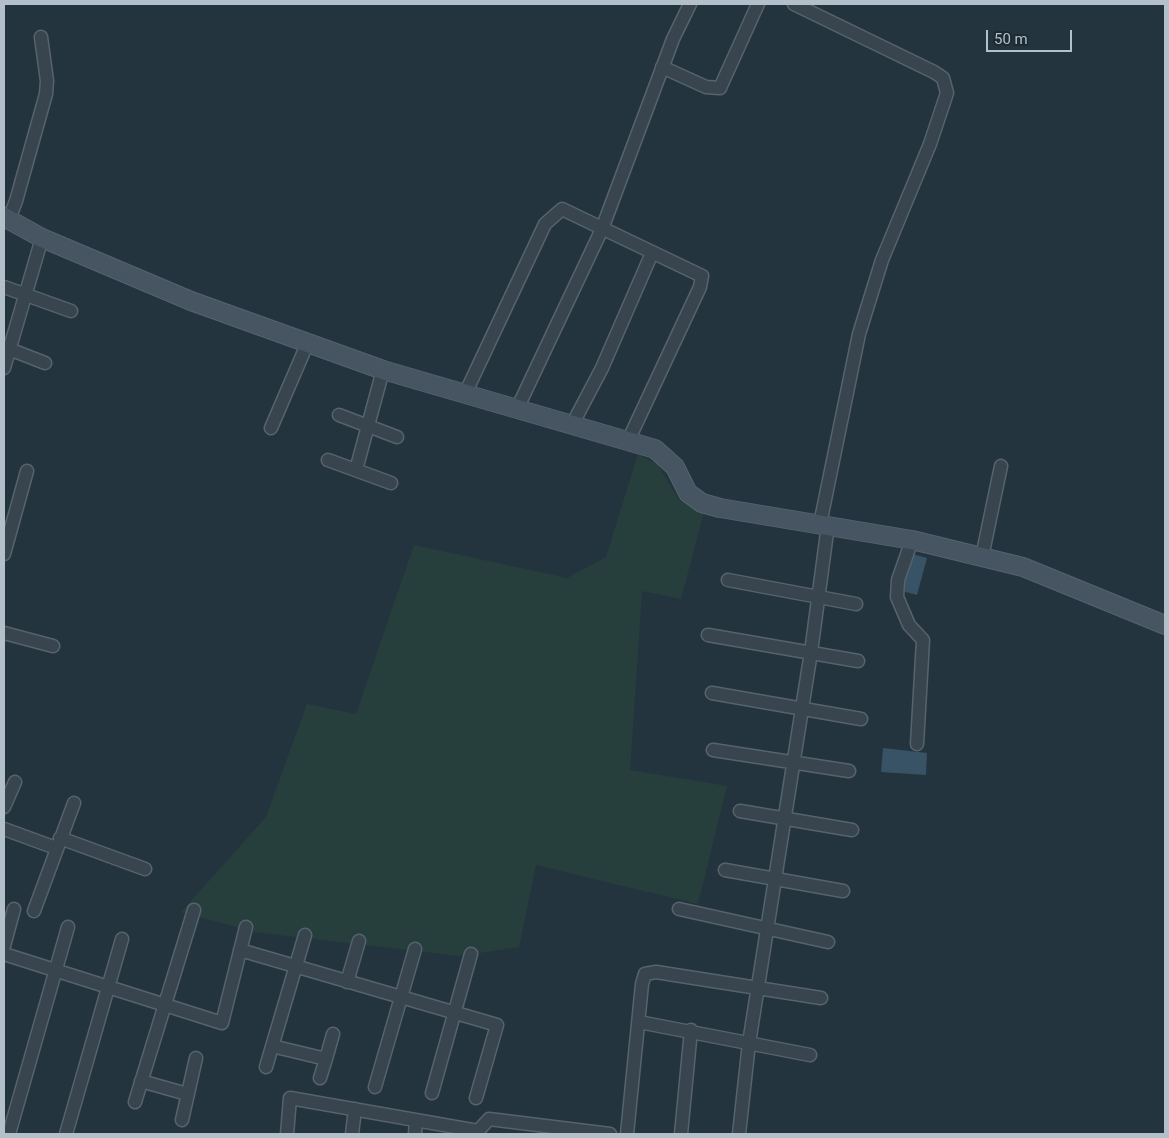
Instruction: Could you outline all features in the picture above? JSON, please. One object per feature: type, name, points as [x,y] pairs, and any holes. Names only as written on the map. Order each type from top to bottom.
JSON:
[{"type":"street","points":[[516,409],[602,229],[662,67],[690,4]]},
{"type":"street","points":[[662,67],[706,87],[720,88],[758,4]]},
{"type":"street","points":[[739,1134],[749,1043],[811,652],[818,598],[824,524],[859,334],[882,260],[930,144],[947,93],[943,78],[934,72],[794,4]]},
{"type":"street","points":[[41,37],[47,81],[46,94],[16,201],[6,218],[42,238],[191,301],[383,370],[655,449],[675,467],[688,493],[702,502],[720,508],[912,540],[1023,567],[1165,625]]},
{"type":"street","points":[[465,394],[545,224],[562,210],[702,276],[700,288],[628,441]]},
{"type":"street","points":[[4,368],[6,348],[42,238]]},
{"type":"street","points":[[572,425],[602,368],[652,253]]},
{"type":"street","points":[[4,287],[23,296],[71,311]]},
{"type":"street","points":[[271,428],[308,342]]},
{"type":"street","points":[[6,348],[44,362]]},
{"type":"street","points":[[356,470],[383,370]]},
{"type":"street","points":[[338,415],[397,437]]},
{"type":"street","points":[[328,460],[391,483]]},
{"type":"street","points":[[982,557],[1001,466]]},
{"type":"street","points":[[4,549],[26,471]]},
{"type":"street","points":[[912,540],[898,580],[897,597],[910,625],[923,640],[917,744]]},
{"type":"street","points":[[728,580],[856,604]]},
{"type":"street","points":[[4,633],[53,646]]},
{"type":"street","points":[[708,635],[858,661]]},
{"type":"street","points":[[712,693],[861,719]]},
{"type":"street","points":[[713,750],[849,771]]},
{"type":"street","points":[[4,807],[15,782]]},
{"type":"street","points":[[34,911],[74,802]]},
{"type":"street","points":[[740,811],[852,830]]},
{"type":"street","points":[[4,829],[58,843],[145,870]]},
{"type":"street","points":[[725,870],[843,891]]},
{"type":"street","points":[[4,946],[14,909]]},
{"type":"street","points":[[679,909],[828,942]]},
{"type":"street","points":[[135,1102],[194,910]]},
{"type":"street","points":[[9,1134],[68,927]]},
{"type":"street","points":[[4,954],[222,1023],[246,927]]},
{"type":"street","points":[[266,1067],[305,935]]},
{"type":"street","points":[[66,1134],[122,939]]},
{"type":"street","points":[[347,982],[359,941]]},
{"type":"street","points":[[375,1088],[415,949]]},
{"type":"street","points":[[240,950],[497,1026],[476,1098]]},
{"type":"street","points":[[432,1093],[471,954]]},
{"type":"street","points":[[627,1134],[643,978],[650,972],[821,998]]},
{"type":"street","points":[[639,1022],[691,1030],[810,1055]]},
{"type":"street","points":[[681,1134],[691,1030]]},
{"type":"street","points":[[320,1078],[333,1034]]},
{"type":"street","points":[[272,1046],[326,1059]]},
{"type":"street","points":[[182,1120],[196,1058]]},
{"type":"street","points":[[141,1081],[187,1094]]},
{"type":"street","points":[[287,1134],[290,1098],[478,1133],[489,1118],[610,1134]]},
{"type":"street","points":[[352,1134],[355,1109]]},
{"type":"street","points":[[415,1134],[416,1120]]},
{"type":"green space","points":[[638,454],[657,464],[680,501],[704,512],[681,599],[642,591],[630,770],[727,786],[698,904],[536,865],[519,947],[459,956],[254,932],[181,912],[266,817],[307,704],[356,714],[414,545],[567,578],[606,557]]},
{"type":"water","points":[[912,554],[927,558],[917,595],[902,591]]},
{"type":"water","points":[[883,748],[927,753],[926,775],[881,772]]}]
